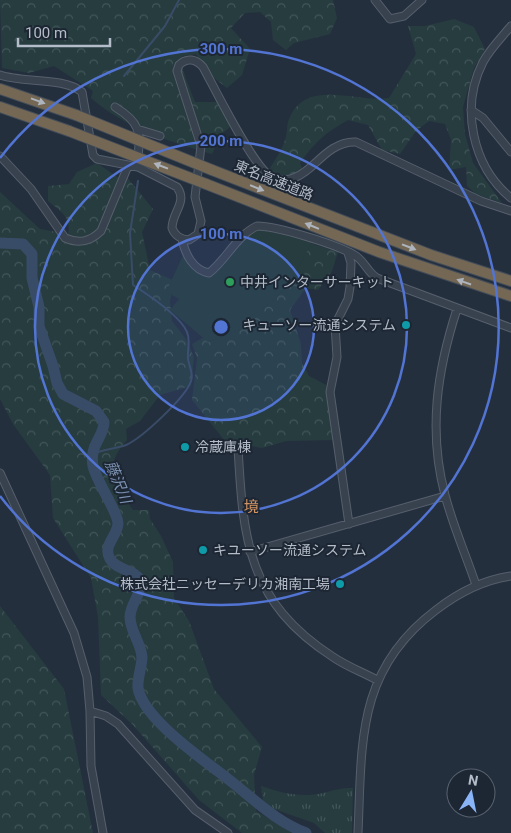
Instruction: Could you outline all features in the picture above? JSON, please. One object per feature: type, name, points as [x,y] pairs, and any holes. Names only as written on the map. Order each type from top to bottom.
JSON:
[{"type":"highway","name":"東名高速道路","points":[[0,88],[76,115],[431,255],[511,281]]},
{"type":"highway","name":"東名高速道路","points":[[0,107],[69,131],[379,252],[511,296]]},
{"type":"street","points":[[375,0],[390,19],[398,19],[422,0]]},
{"type":"street","points":[[511,26],[483,63],[474,85],[471,110],[472,126],[480,158],[493,178],[511,198]]},
{"type":"street","points":[[0,75],[78,88],[85,98],[93,155],[97,158],[138,168],[177,187],[182,201],[172,228],[182,239],[188,240],[198,234],[201,221],[195,197],[201,146],[178,76],[179,65],[188,60],[199,63],[203,67],[259,166],[274,178],[287,180],[300,176],[338,145],[356,142],[481,201],[511,211]]},
{"type":"street","points":[[115,107],[132,117],[137,128],[138,168]]},
{"type":"street","points":[[471,110],[483,118],[511,152]]},
{"type":"street","points":[[137,128],[160,136]]},
{"type":"street","points":[[0,156],[31,189],[65,238],[81,242],[94,237],[101,231],[128,166]]},
{"type":"street","points":[[182,239],[187,255],[202,272],[209,273],[223,262],[243,234],[257,226],[300,235],[357,257],[370,274],[377,278],[511,328]]},
{"type":"street","points":[[348,252],[351,263],[349,293],[335,325],[337,357],[330,392],[349,524]]},
{"type":"street","points":[[458,309],[445,347],[437,389],[438,461],[445,496],[476,585]]},
{"type":"street","points":[[238,447],[244,523],[250,552],[266,591],[297,630],[335,658],[377,680]]},
{"type":"street","points":[[0,474],[74,633],[87,677],[91,766],[103,833]]},
{"type":"street","points":[[250,552],[445,496]]},
{"type":"street","points":[[358,833],[364,724],[377,680],[405,638],[424,619],[453,598],[476,585],[511,576]]},
{"type":"street","points":[[90,711],[118,724],[195,810],[228,833]]},
{"type":"green space","points":[[0,0],[333,0],[337,18],[330,34],[294,43],[286,50],[273,40],[271,22],[260,12],[245,13],[231,28],[250,49],[242,75],[227,88],[206,72],[196,54],[182,56],[183,71],[195,102],[218,102],[233,121],[229,128],[221,134],[212,154],[164,139],[118,117],[91,98],[93,91],[54,66],[29,73],[2,68]]},
{"type":"green space","points":[[454,19],[474,27],[485,49],[474,68],[463,107],[465,134],[473,163],[502,203],[476,194],[467,186],[466,167],[449,170],[451,140],[445,124],[429,121],[416,131],[400,154],[382,150],[368,125],[348,120],[321,138],[311,149],[300,163],[303,170],[286,176],[269,170],[284,144],[287,125],[298,105],[308,98],[321,95],[377,99],[389,98],[416,54],[408,26],[425,26]]},
{"type":"green space","points":[[97,163],[117,177],[126,176],[153,209],[142,232],[150,270],[175,281],[170,301],[172,321],[186,339],[194,357],[191,386],[160,395],[140,421],[126,429],[127,440],[119,450],[113,467],[116,484],[133,510],[149,510],[150,519],[161,536],[173,562],[174,598],[189,621],[214,689],[262,747],[254,775],[256,811],[292,833],[242,833],[199,800],[133,725],[101,695],[98,617],[91,578],[53,518],[50,475],[13,424],[0,399],[0,192],[40,229],[68,234],[67,219],[61,211],[48,201],[48,186],[69,184],[77,172]]},
{"type":"green space","name":"中井インターサーキット","points":[[259,229],[312,242],[286,286],[269,304],[245,319],[245,328],[208,342],[170,310],[179,299],[166,292],[184,253],[199,272],[210,277],[233,253],[245,236]]},
{"type":"green space","points":[[303,241],[338,252],[332,271],[318,290],[306,288],[290,310],[301,344],[302,363],[309,376],[330,387],[333,440],[286,441],[262,448],[225,441],[192,400],[197,358],[192,344],[226,324]]},
{"type":"green space","points":[[0,606],[64,689],[93,833],[0,833]]},
{"type":"green space","points":[[261,786],[284,793],[299,795],[353,788],[352,833],[325,833],[314,823],[274,809],[263,801]]},
{"type":"waterway","points":[[124,76],[165,26],[179,0]]},
{"type":"waterway","points":[[93,454],[126,445],[133,441],[163,416],[181,397],[192,378],[188,359],[189,339],[184,326],[163,306],[133,285],[130,233],[138,181]]},
{"type":"waterway","name":"藤沢川","points":[[0,243],[23,244],[32,254],[32,278],[39,307],[39,326],[57,383],[63,394],[96,411],[104,422],[92,459],[95,473],[118,523],[108,549],[110,559],[116,565],[134,574],[141,581],[140,590],[132,608],[130,622],[142,657],[138,684],[142,700],[162,725],[190,750],[275,816],[306,833]]},
{"type":"place","name":"中井インターサーキット","points":[[230,282]]},
{"type":"place","name":"キューソー流通システム","points":[[406,325]]},
{"type":"place","name":"冷蔵庫棟","points":[[185,447]]},
{"type":"place","name":"キユーソー流通システム","points":[[203,550]]},
{"type":"place","name":"株式会社ニッセーデリカ湘南工場","points":[[340,584]]},
{"type":"district","name":"境","points":[[251,507]]}]
